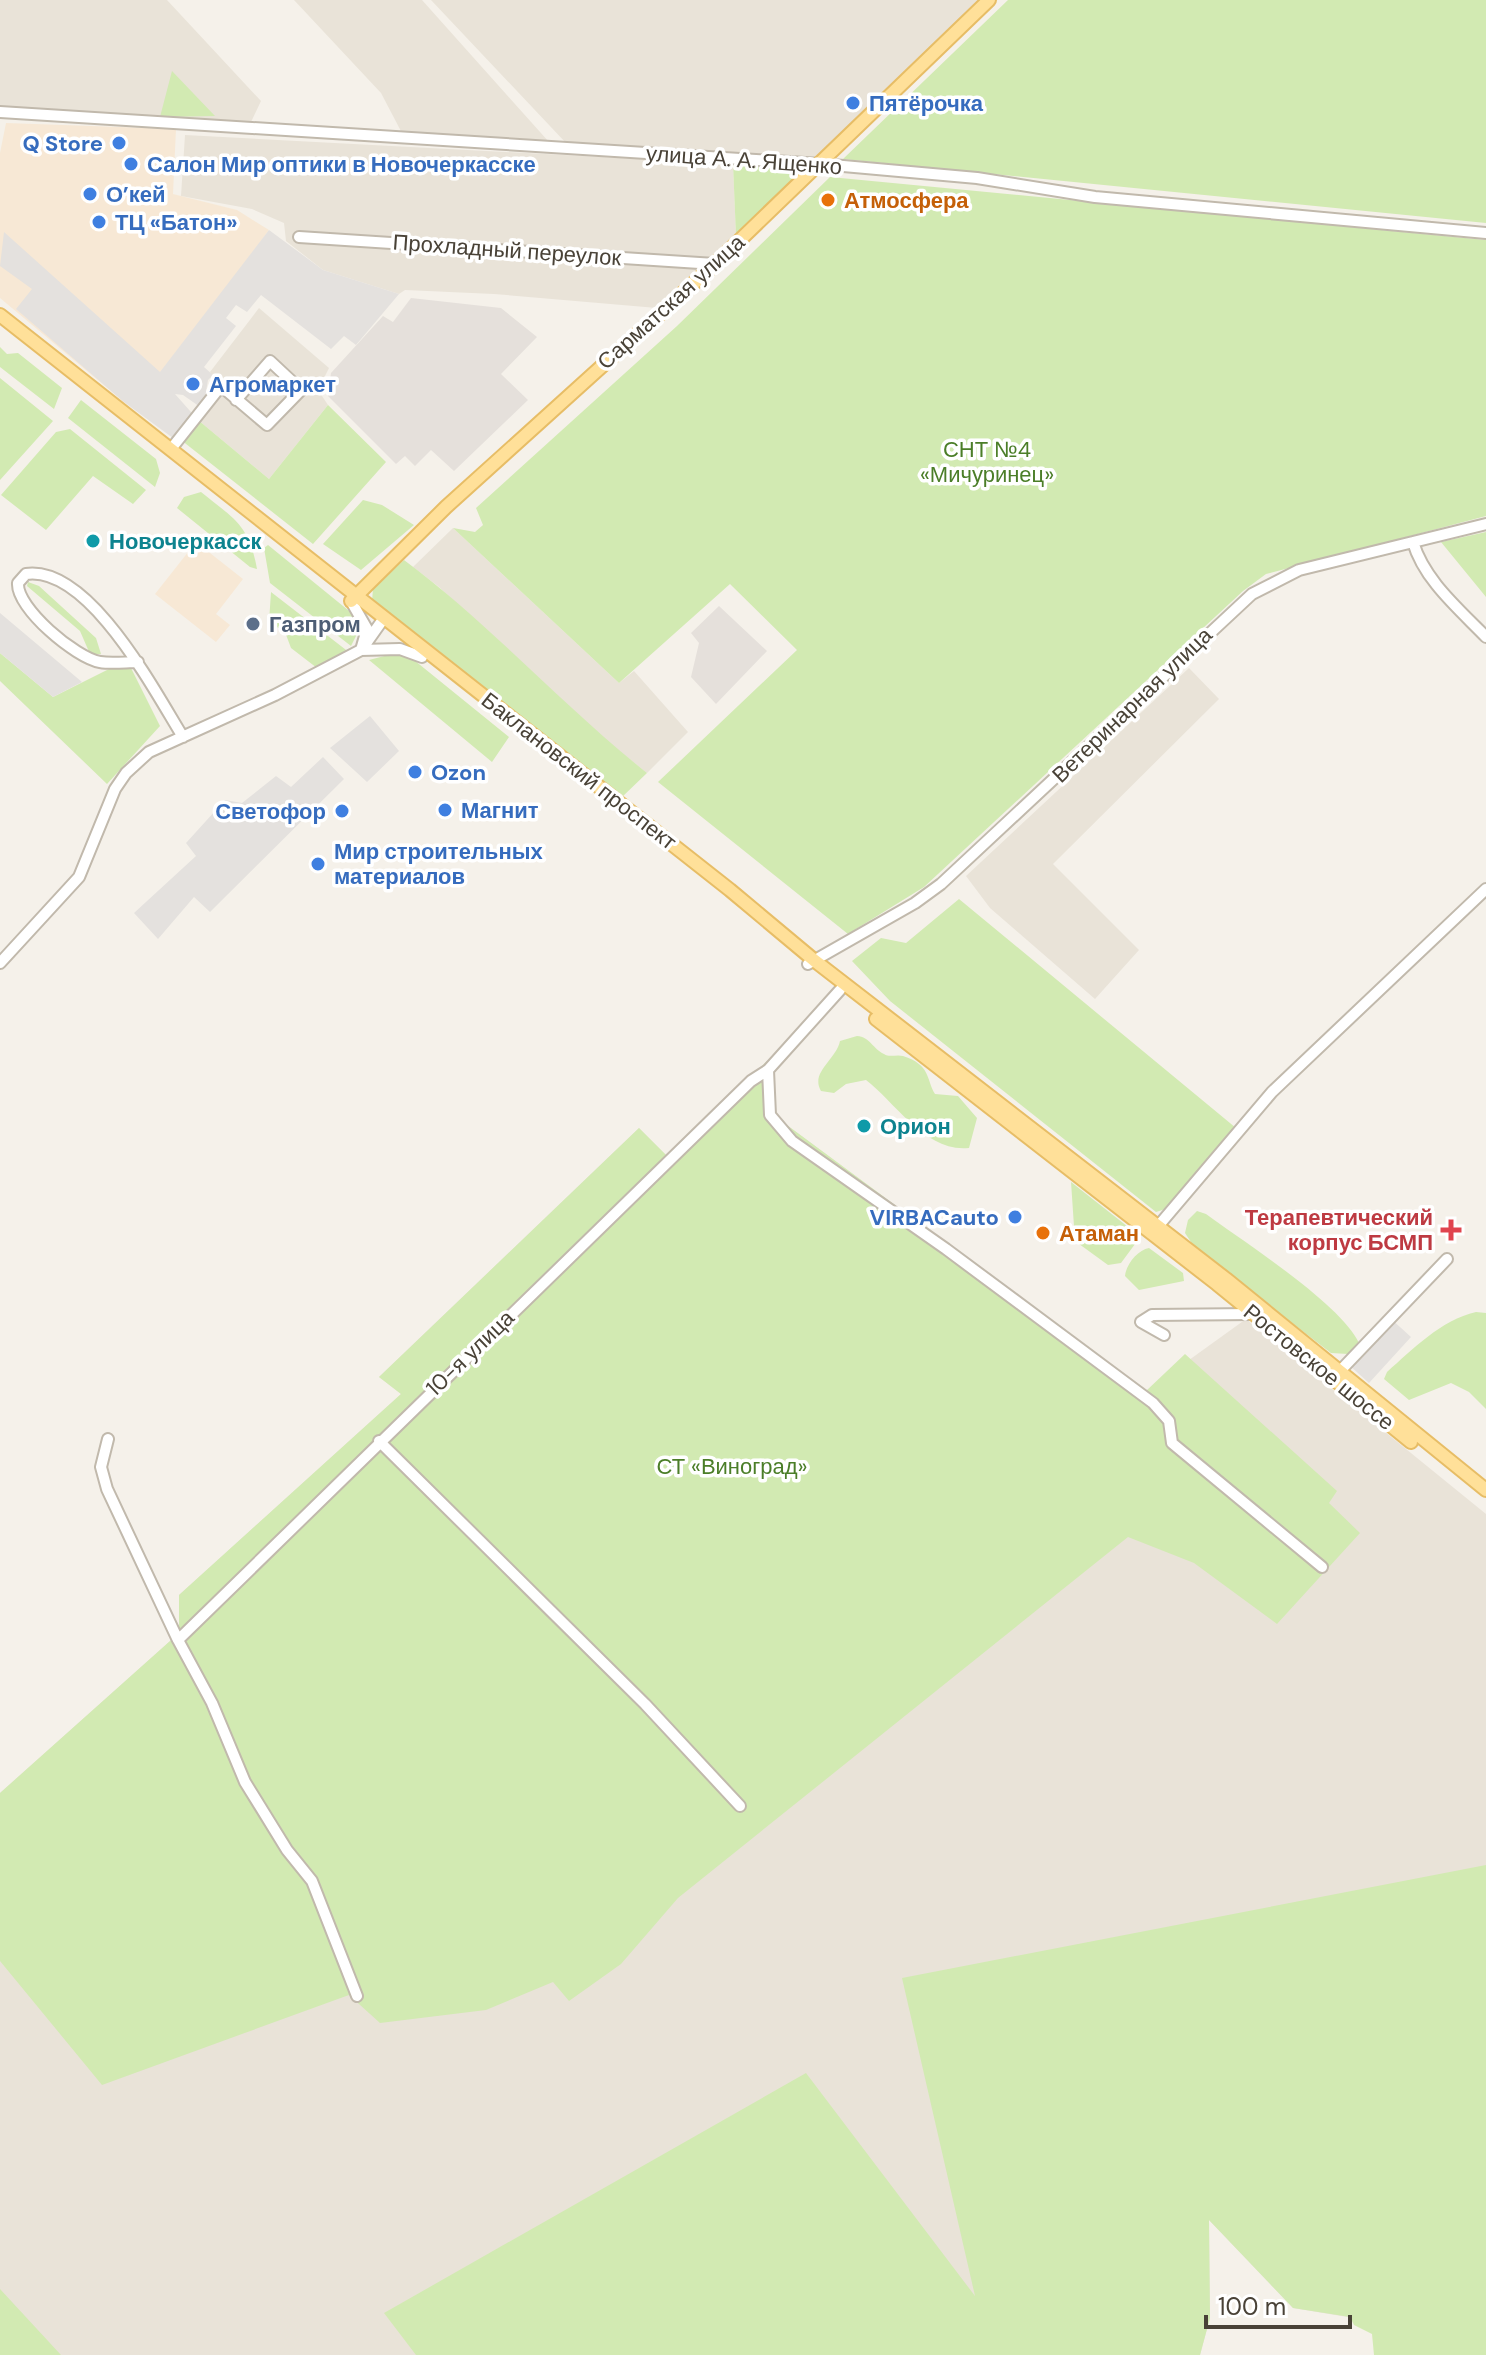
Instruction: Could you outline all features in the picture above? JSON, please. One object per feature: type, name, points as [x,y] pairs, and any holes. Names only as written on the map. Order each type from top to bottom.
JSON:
[{"type":"main road","name":"Сарматская улица","points":[[353,598],[457,497],[715,264],[989,0]]},
{"type":"main road","name":"Баклановский проспект","points":[[0,315],[171,449],[353,598]]},
{"type":"main road","name":"Баклановский проспект","points":[[0,325],[353,598],[811,962],[840,990],[1154,1232]]},
{"type":"main road","name":"Баклановский проспект","points":[[382,621],[422,657],[1154,1232]]},
{"type":"main road","name":"Ростовское шоссе","points":[[1154,1232],[1486,1501]]},
{"type":"main road","name":"Ростовское шоссе","points":[[1154,1232],[1339,1372],[1486,1490]]},
{"type":"street","name":"улица А. А. Ященко","points":[[0,112],[821,164],[977,178],[1095,197],[1486,233]]},
{"type":"street","name":"Прохладный переулок","points":[[299,237],[715,264]]},
{"type":"street","points":[[171,449],[221,386],[236,400],[267,425],[301,390],[270,361],[236,400]]},
{"type":"street","name":"Ветеринарная улица","points":[[811,962],[915,903],[964,864],[1252,594],[1299,570],[1486,524]]},
{"type":"street","points":[[1413,542],[1418,560],[1436,584],[1486,637]]},
{"type":"street","points":[[138,662],[99,662],[80,655],[22,601],[18,583],[26,574],[49,575],[112,626],[138,662],[183,737]]},
{"type":"street","points":[[353,598],[367,629],[361,650]]},
{"type":"street","points":[[361,650],[382,621]]},
{"type":"street","points":[[0,963],[79,877],[115,789],[126,773],[149,752],[361,650],[400,649],[422,657]]},
{"type":"street","points":[[1154,1232],[1272,1092],[1486,889]]},
{"type":"street","name":"10-я улица","points":[[178,1640],[751,1081],[768,1070],[840,990]]},
{"type":"street","points":[[768,1070],[770,1115],[792,1141],[946,1249],[1153,1403],[1169,1421],[1172,1443],[1322,1567]]},
{"type":"street","points":[[1339,1372],[1447,1259]]},
{"type":"street","points":[[1164,1335],[1141,1322],[1152,1315],[1253,1314]]},
{"type":"street","points":[[108,1439],[102,1477],[178,1640],[212,1703],[245,1782],[287,1850],[312,1881],[357,1996]]},
{"type":"street","points":[[379,1441],[645,1704],[740,1806]]},
{"type":"shaded area","points":[[0,0],[167,0],[261,101],[251,122],[0,108]]},
{"type":"shaded area","points":[[294,0],[422,0],[549,142],[403,135],[381,93]]},
{"type":"shaded area","points":[[431,0],[983,0],[819,159],[814,159],[566,143]]},
{"type":"shaded area","points":[[6,123],[176,129],[173,194],[237,210],[269,230],[220,298],[173,393],[198,420],[124,402],[0,298],[0,153]]},
{"type":"shaded area","points":[[185,135],[733,164],[736,236],[657,308],[494,294],[405,290],[399,294],[323,270],[286,241],[284,223],[252,209],[181,196]]},
{"type":"shaded area","points":[[269,230],[323,270],[399,294],[356,345],[344,336],[331,349],[261,295],[247,312],[236,305],[226,318],[236,326],[204,367],[213,375],[208,380],[203,409],[183,395],[175,394],[198,420],[177,441],[124,402],[16,309],[32,289],[0,266],[4,232],[160,372]]},
{"type":"shaded area","points":[[411,298],[501,308],[537,337],[501,374],[528,400],[454,471],[431,450],[415,466],[405,456],[396,464],[328,396],[331,373],[383,316],[393,322]]},
{"type":"shaded area","points":[[259,308],[329,368],[318,390],[328,405],[269,479],[198,420],[221,390],[210,372]]},
{"type":"shaded area","points":[[453,528],[619,683],[634,671],[688,732],[647,773],[589,727],[439,587],[413,567]]},
{"type":"shaded area","points":[[196,542],[243,579],[216,614],[230,625],[216,642],[155,594]]},
{"type":"shaded area","points":[[719,606],[767,651],[716,704],[691,677],[699,643],[691,633]]},
{"type":"shaded area","points":[[0,613],[82,682],[53,697],[0,653]]},
{"type":"shaded area","points":[[1189,668],[1219,699],[1053,864],[1139,950],[1095,999],[990,908],[966,876]]},
{"type":"shaded area","points":[[370,716],[399,751],[367,782],[330,748]]},
{"type":"shaded area","points":[[323,757],[344,779],[210,912],[194,897],[158,939],[134,913],[196,856],[186,843],[225,800],[242,803],[276,776],[291,787]]},
{"type":"shaded area","points":[[767,1061],[772,1114],[1146,1391],[1246,1319],[1486,1514],[1486,2348],[1474,2338],[1293,2308],[1209,2220],[1210,2318],[1200,2355],[0,2355],[0,1793],[179,1633],[179,1595],[401,1394],[379,1377],[639,1128],[669,1158]]},
{"type":"shaded area","points":[[1389,1317],[1411,1337],[1369,1383],[1349,1365]]},
{"type":"green space","points":[[1008,0],[1486,0],[1486,223],[843,159]]},
{"type":"green space","points":[[172,71],[215,116],[160,117]]},
{"type":"green space","points":[[733,164],[790,166],[796,177],[795,183],[736,236]]},
{"type":"green space","name":"СНТ №4 «Мичуринец»","points":[[830,177],[1486,240],[1486,516],[1266,574],[1243,591],[924,887],[848,934],[658,782],[797,650],[730,584],[619,683],[453,528],[475,532],[483,525],[476,508],[677,326]]},
{"type":"green space","points":[[0,347],[7,354],[18,353],[62,388],[54,409],[0,367]]},
{"type":"green space","points":[[0,378],[53,421],[0,480]]},
{"type":"green space","points":[[81,400],[156,459],[160,473],[155,487],[68,418]]},
{"type":"green space","points":[[328,405],[386,462],[313,544],[181,440],[198,420],[269,479]]},
{"type":"green space","points":[[70,429],[146,490],[133,504],[93,476],[46,530],[1,495],[56,432]]},
{"type":"green space","points":[[201,492],[231,516],[244,532],[257,569],[250,567],[177,508],[184,497]]},
{"type":"green space","points":[[363,500],[382,505],[414,525],[361,570],[323,544]]},
{"type":"green space","points":[[1486,532],[1486,597],[1441,542]]},
{"type":"green space","points":[[268,545],[359,619],[360,628],[351,646],[270,583],[264,548]]},
{"type":"green space","points":[[404,560],[466,611],[647,773],[621,798],[372,602],[373,588]]},
{"type":"green space","points":[[28,582],[39,586],[96,638],[101,654],[90,654],[80,631],[27,586]]},
{"type":"green space","points":[[271,592],[350,653],[317,668],[291,648],[285,632],[269,622]]},
{"type":"green space","points":[[0,653],[53,697],[119,664],[130,666],[160,726],[107,784],[0,681]]},
{"type":"green space","points":[[396,653],[414,660],[509,737],[492,762],[369,660]]},
{"type":"green space","points":[[959,899],[1236,1128],[1172,1207],[1156,1212],[890,1001],[852,961],[881,938],[906,943]]},
{"type":"green space","points":[[857,1036],[886,1055],[903,1056],[919,1064],[935,1094],[958,1096],[977,1118],[969,1148],[939,1143],[925,1134],[866,1080],[846,1084],[834,1093],[821,1091],[818,1084],[821,1072],[840,1041]]},
{"type":"green space","name":"СТ «Виноград»","points":[[767,1061],[772,1080],[772,1114],[1146,1391],[1185,1354],[1337,1491],[1329,1503],[1360,1533],[1277,1624],[1194,1563],[1128,1537],[678,1898],[621,1964],[569,2001],[553,1982],[486,2010],[380,2023],[349,1995],[102,2085],[0,1961],[0,1793],[179,1633],[179,1595],[401,1394],[379,1377],[639,1128],[669,1158]]},
{"type":"green space","points":[[1071,1182],[1137,1234],[1138,1240],[1121,1263],[1108,1265],[1075,1241]]},
{"type":"green space","points":[[1197,1211],[1206,1214],[1313,1292],[1349,1327],[1359,1343],[1348,1354],[1331,1353],[1195,1248],[1185,1233],[1188,1220]]},
{"type":"green space","points":[[1149,1248],[1183,1273],[1184,1281],[1139,1290],[1125,1276],[1126,1271],[1137,1255]]},
{"type":"green space","points":[[1476,1312],[1486,1313],[1486,1409],[1469,1392],[1451,1383],[1409,1400],[1384,1379],[1387,1372],[1428,1336]]},
{"type":"green space","points":[[1486,1865],[1486,2355],[1374,2355],[1372,2334],[1354,2325],[1350,2317],[1293,2308],[1209,2220],[1210,2318],[1200,2355],[416,2355],[384,2313],[806,2073],[975,2296],[902,1978]]},
{"type":"green space","points":[[0,2289],[61,2355],[0,2355]]},
{"type":"place","name":"Пятёрочка","points":[[853,103]]},
{"type":"place","name":"Q Store","points":[[119,143]]},
{"type":"place","name":"Салон Мир оптики в Новочеркасске","points":[[131,164]]},
{"type":"place","name":"О’кей","points":[[90,194]]},
{"type":"place","name":"Атмосфера","points":[[828,200]]},
{"type":"place","name":"ТЦ «Батон»","points":[[99,222]]},
{"type":"place","name":"Агромаркет","points":[[193,384]]},
{"type":"place","name":"Новочеркасск","points":[[93,541]]},
{"type":"place","name":"Газпром","points":[[253,624]]},
{"type":"place","name":"Ozon","points":[[415,772]]},
{"type":"place","name":"Магнит","points":[[445,810]]},
{"type":"place","name":"Светофор","points":[[342,811]]},
{"type":"place","name":"Мир строительных материалов","points":[[318,864]]},
{"type":"place","name":"Орион","points":[[864,1126]]},
{"type":"place","name":"VIRBACauto","points":[[1015,1217]]},
{"type":"place","name":"Терапевтический корпус БСМП","points":[[1451,1230]]},
{"type":"place","name":"Атаман","points":[[1043,1233]]}]
